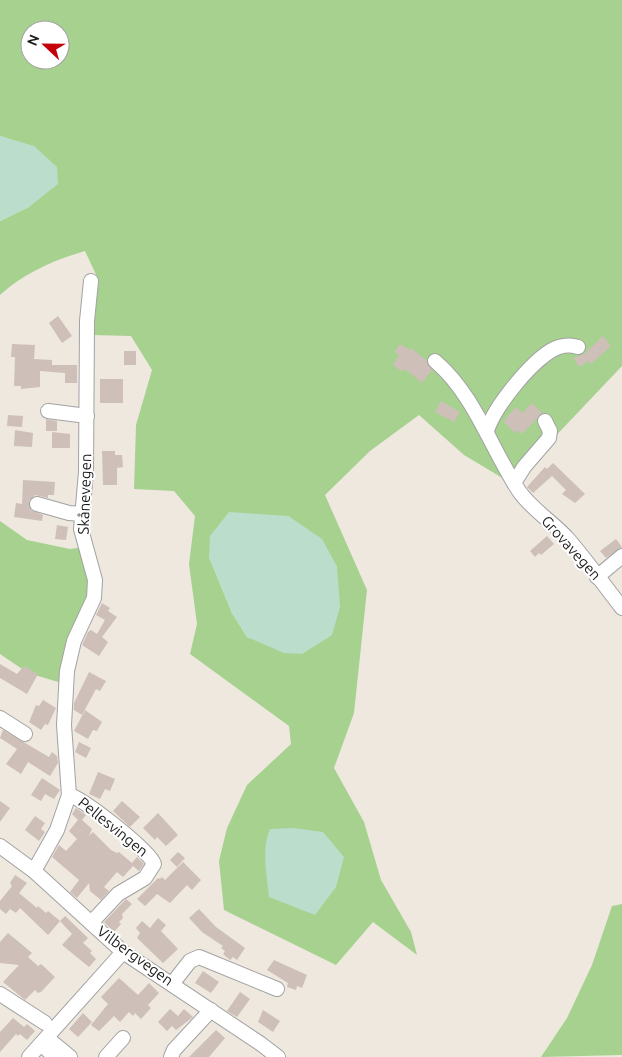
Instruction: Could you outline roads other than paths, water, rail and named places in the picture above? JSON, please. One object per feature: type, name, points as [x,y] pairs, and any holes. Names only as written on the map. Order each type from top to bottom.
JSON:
[{"type":"street","name":"Skånevegen","points":[[34,871],[57,830],[69,795],[64,725],[67,671],[74,641],[91,607],[95,580],[82,539],[86,472],[87,322],[91,281]]},
{"type":"street","points":[[487,431],[490,420],[498,407],[544,355],[559,347],[578,346]]},
{"type":"street","name":"Grovavegen","points":[[436,361],[456,384],[487,431],[516,486],[568,539],[621,603]]},
{"type":"street","points":[[48,411],[87,416]]},
{"type":"street","points":[[516,486],[524,467],[549,438],[550,431],[545,421]]},
{"type":"street","points":[[37,504],[69,513],[82,514]]},
{"type":"street","points":[[598,577],[622,556]]},
{"type":"street","points":[[0,718],[25,734]]},
{"type":"street","name":"Pellesvingen","points":[[69,795],[76,796],[96,811],[152,859],[154,864],[145,878],[118,894],[91,924]]},
{"type":"street","name":"Vilbergvegen","points":[[0,846],[34,871],[123,952],[278,1057]]},
{"type":"street","points":[[29,1057],[123,952]]},
{"type":"street","points":[[172,984],[190,962],[199,958],[278,990]]},
{"type":"street","points":[[0,994],[45,1023]]},
{"type":"street","points":[[171,1057],[174,1050],[211,1010]]},
{"type":"street","points":[[106,1057],[123,1038]]},
{"type":"street","points":[[44,1041],[55,1057]]},
{"type":"street","points":[[44,1041],[70,1057]]}]
